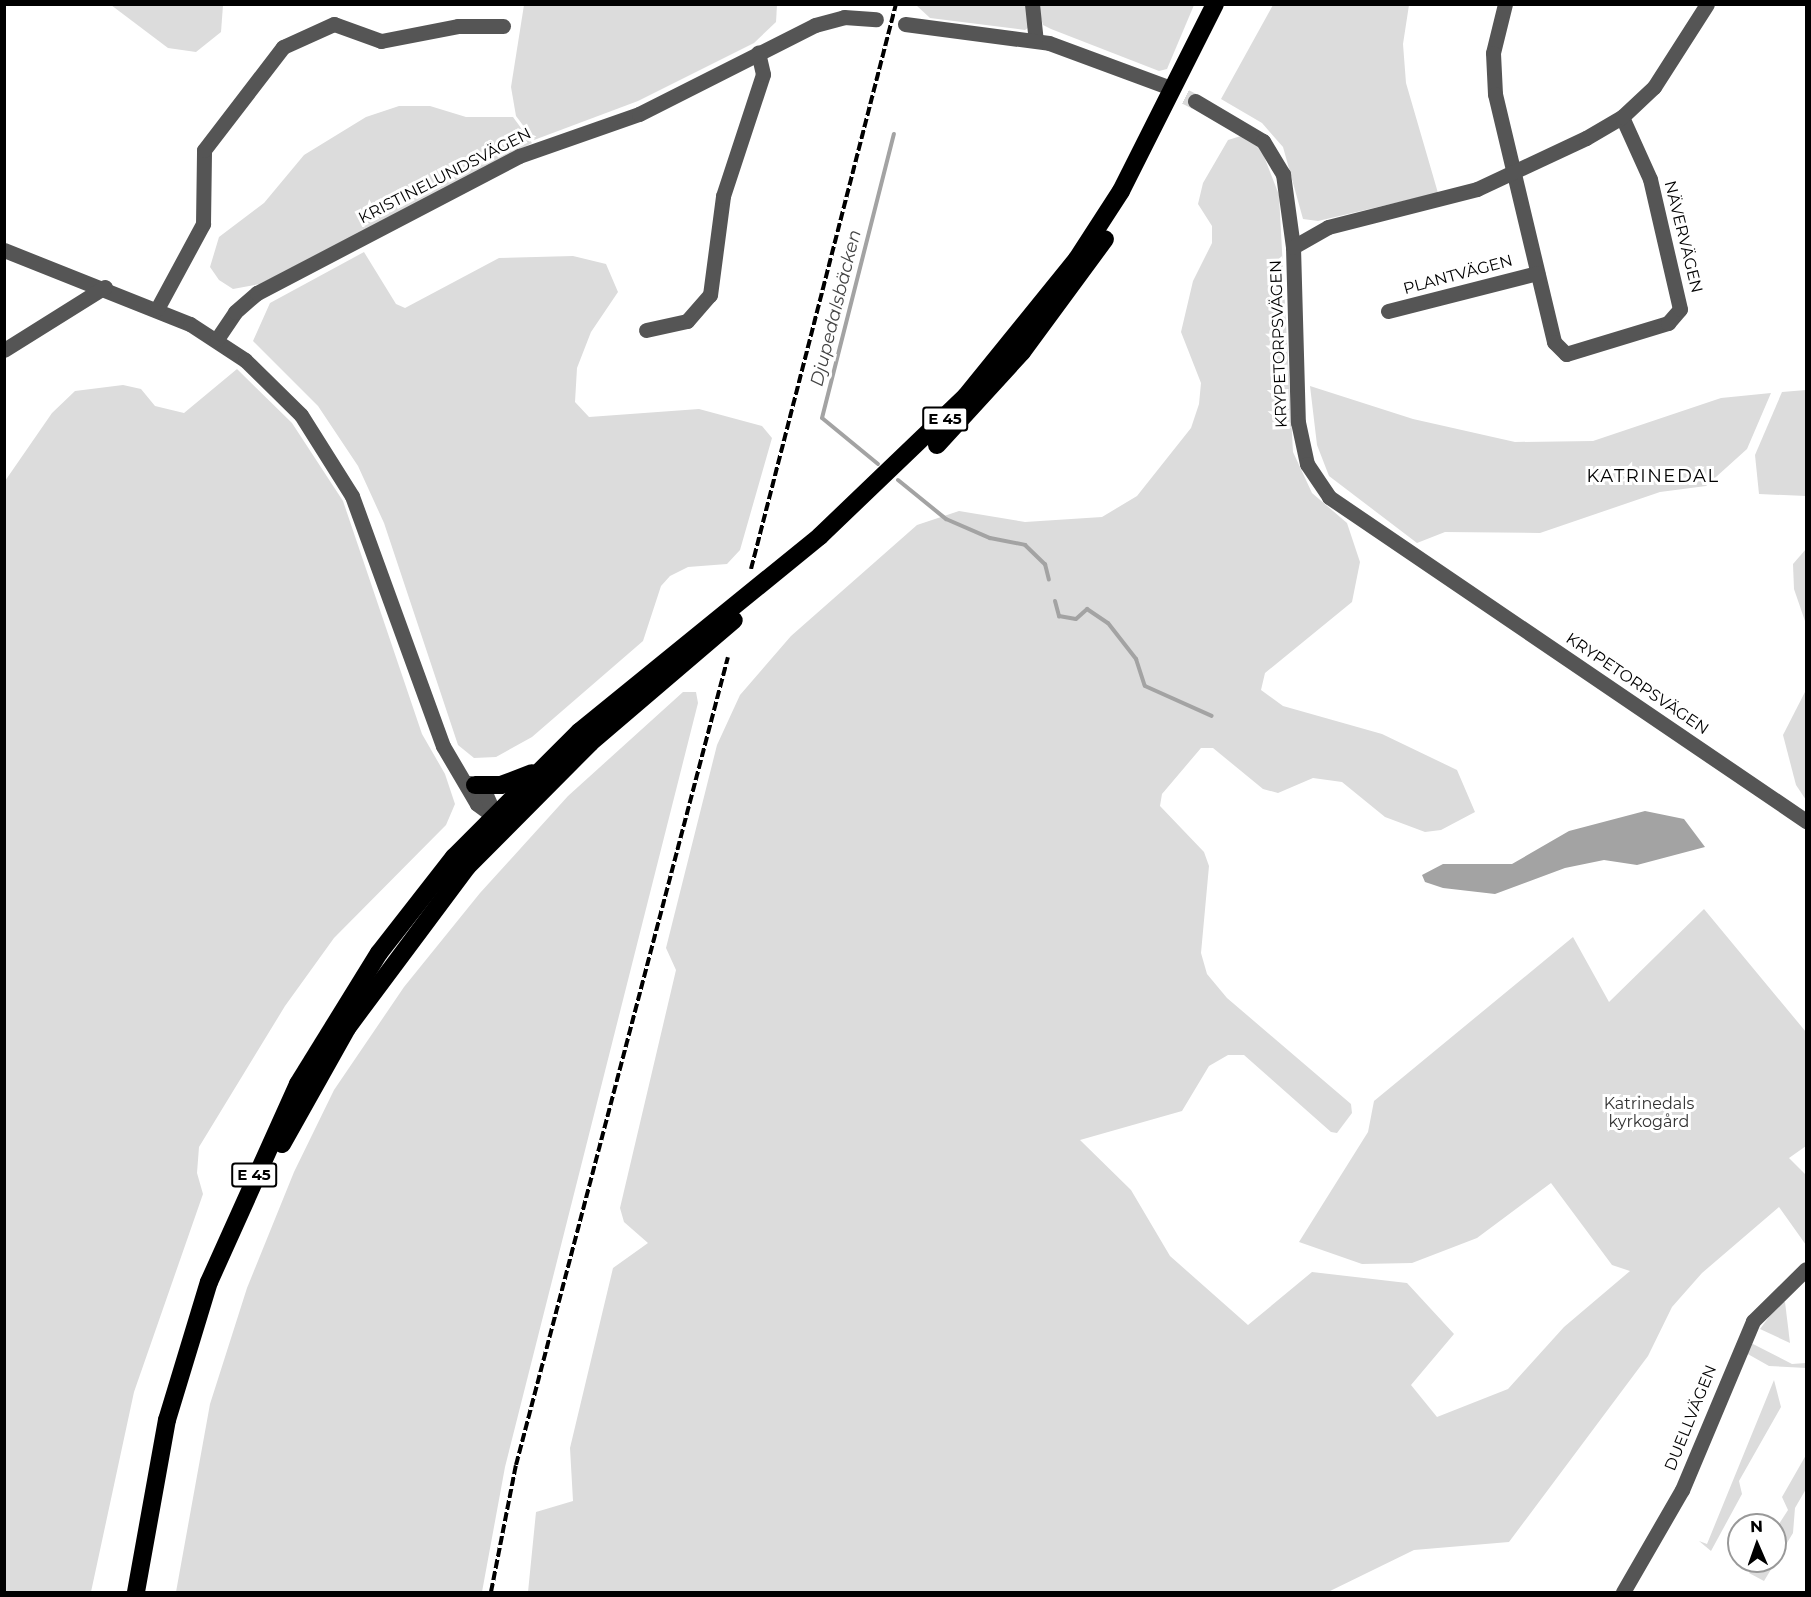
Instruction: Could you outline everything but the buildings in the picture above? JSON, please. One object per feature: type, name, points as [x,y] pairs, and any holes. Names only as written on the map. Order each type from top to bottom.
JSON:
[{"type":"highway","name":"E 45","points":[[147,1593],[164,1487],[196,1356],[272,1162],[347,1028],[392,961],[540,770],[599,715],[871,491],[966,396],[1077,259],[1121,191],[1157,129],[1215,4]]},
{"type":"highway","name":"E 45","points":[[136,1593],[170,1409],[235,1215],[298,1084],[373,963],[500,820],[640,697],[899,481],[978,402],[1087,267],[1168,134],[1229,4]]},
{"type":"highway","points":[[471,783],[501,785],[540,770]]},
{"type":"street","points":[[1032,4],[1036,40]]},
{"type":"street","name":"NÄVERVÄGEN","points":[[1505,4],[1492,70],[1511,176],[1554,342],[1566,354],[1657,327],[1677,315],[1681,299],[1650,179],[1622,117]]},
{"type":"street","points":[[1686,4],[1703,10]]},
{"type":"street","name":"KRYPETORPSVÄGEN","points":[[1703,10],[1668,69],[1622,117],[1511,176],[1448,198],[1328,227],[1293,247],[1298,422],[1306,464],[1329,497],[1806,821]]},
{"type":"street","name":"KRISTINELUNDSVÄGEN","points":[[217,339],[235,312],[257,293],[519,156],[639,114],[846,11],[876,19]]},
{"type":"street","points":[[157,309],[203,224],[204,150],[283,47],[334,24],[381,41],[458,26],[503,26]]},
{"type":"street","points":[[905,24],[1036,40],[1165,86]]},
{"type":"street","points":[[646,330],[687,321],[710,295],[723,196],[763,74],[758,53]]},
{"type":"street","points":[[1195,101],[1254,133],[1271,150],[1287,192],[1293,247]]},
{"type":"street","points":[[4,250],[105,287],[157,309],[217,339],[276,387],[342,473],[425,707],[471,783],[477,804],[500,820]]},
{"type":"street","name":"PLANTVÄGEN","points":[[1388,312],[1537,273]]},
{"type":"street","points":[[4,350],[105,287]]},
{"type":"street","name":"DUELLVÄGEN","points":[[1623,1593],[1682,1490],[1753,1321],[1806,1269]]},
{"type":"green space","points":[[111,5],[223,5],[221,32],[196,52],[168,48]]},
{"type":"green space","points":[[524,5],[777,5],[776,22],[754,43],[638,101],[534,140],[516,116],[511,87]]},
{"type":"green space","points":[[916,5],[1028,5],[1032,25],[1025,30],[930,18]]},
{"type":"green space","points":[[1037,5],[1194,5],[1167,69],[1159,71],[1043,25]]},
{"type":"green space","points":[[1273,5],[1409,5],[1403,44],[1406,83],[1438,193],[1318,221],[1303,219],[1283,147],[1262,123],[1221,99]]},
{"type":"green space","points":[[399,106],[430,106],[466,117],[513,117],[532,143],[260,284],[233,289],[219,280],[210,267],[219,237],[264,203],[304,155],[366,117]]},
{"type":"green space","name":"Katrinedals kyrkogård","points":[[1241,136],[1260,146],[1279,195],[1293,452],[1312,493],[1347,523],[1360,562],[1352,602],[1265,673],[1261,690],[1283,706],[1382,734],[1457,770],[1475,812],[1441,830],[1425,832],[1385,817],[1342,782],[1313,778],[1278,793],[1263,789],[1213,748],[1201,748],[1162,794],[1160,806],[1204,852],[1209,866],[1201,953],[1207,974],[1227,998],[1351,1104],[1352,1113],[1337,1133],[1331,1132],[1244,1055],[1228,1055],[1209,1066],[1182,1111],[1080,1140],[1131,1190],[1170,1256],[1248,1325],[1312,1272],[1407,1283],[1454,1334],[1411,1385],[1437,1417],[1508,1389],[1564,1327],[1630,1271],[1612,1265],[1551,1183],[1477,1238],[1412,1263],[1362,1264],[1299,1242],[1368,1132],[1374,1101],[1573,937],[1609,1002],[1704,909],[1806,1032],[1806,1146],[1789,1158],[1806,1175],[1806,1245],[1779,1207],[1702,1273],[1672,1307],[1648,1356],[1509,1542],[1414,1550],[1328,1592],[528,1592],[536,1512],[573,1501],[570,1448],[613,1268],[648,1243],[624,1222],[620,1208],[676,970],[666,948],[717,745],[740,695],[791,636],[917,525],[959,511],[1025,522],[1102,517],[1137,496],[1191,428],[1199,404],[1201,383],[1181,332],[1193,281],[1212,243],[1212,226],[1198,204],[1203,183],[1228,140]]},
{"type":"green space","points":[[364,252],[396,304],[405,308],[499,258],[573,256],[606,264],[618,292],[591,332],[577,368],[575,402],[589,417],[699,409],[762,426],[772,438],[740,550],[727,564],[688,567],[670,576],[661,586],[643,641],[532,737],[496,757],[474,758],[458,745],[384,523],[358,466],[318,406],[253,341],[270,303]]},
{"type":"green space","points":[[237,369],[292,423],[343,501],[422,734],[445,774],[455,804],[446,825],[334,938],[285,1006],[199,1147],[197,1173],[203,1194],[134,1392],[91,1592],[5,1592],[5,481],[52,413],[75,391],[123,385],[141,389],[155,406],[184,413]]},
{"type":"green space","points":[[1310,386],[1413,419],[1515,442],[1593,441],[1721,398],[1771,393],[1747,449],[1706,486],[1660,492],[1540,533],[1445,532],[1417,543],[1329,476],[1317,445]]},
{"type":"green space","points":[[1806,390],[1806,496],[1759,494],[1755,455],[1782,392]]},
{"type":"green space","points":[[1806,549],[1806,624],[1794,589],[1793,564]]},
{"type":"green space","points":[[1806,690],[1806,800],[1796,785],[1783,735]]},
{"type":"green space","points":[[683,692],[696,692],[698,703],[505,1467],[482,1592],[176,1592],[210,1404],[247,1288],[294,1172],[334,1090],[404,987],[480,893],[568,796]]},
{"type":"green space","points":[[1780,1302],[1785,1302],[1790,1343],[1760,1329]]},
{"type":"green space","points":[[1751,1343],[1792,1364],[1806,1363],[1806,1368],[1769,1366],[1746,1353]]},
{"type":"green space","points":[[1774,1380],[1781,1407],[1739,1481],[1742,1494],[1732,1513],[1727,1513],[1727,1522],[1711,1551],[1699,1541],[1707,1544]]},
{"type":"green space","points":[[1806,1455],[1806,1489],[1795,1508],[1793,1533],[1787,1543],[1786,1513],[1788,1510],[1782,1497]]},
{"type":"green space","points":[[1749,1573],[1769,1573],[1764,1581]]},
{"type":"shaded area","points":[[1645,811],[1684,819],[1705,847],[1637,865],[1604,860],[1565,868],[1495,894],[1443,888],[1425,882],[1422,875],[1443,864],[1512,864],[1569,831]]},
{"type":"waterway","name":"Djupedalsbäcken","points":[[878,464],[822,418],[894,134]]},
{"type":"waterway","name":"Djupedalsbäcken","points":[[898,480],[946,519],[990,538],[1025,545],[1045,564],[1049,580]]},
{"type":"waterway","name":"Djupedalsbäcken","points":[[1055,601],[1059,616],[1076,619],[1087,609],[1108,623],[1136,659],[1145,686],[1212,716]]},
{"type":"tunnel","points":[[1165,86],[1195,101]]},
{"type":"railway","points":[[751,569],[896,4]]},
{"type":"railway","points":[[491,1592],[516,1465],[728,657]]},
{"type":"district","name":"KATRINEDAL","points":[[1653,476]]}]
